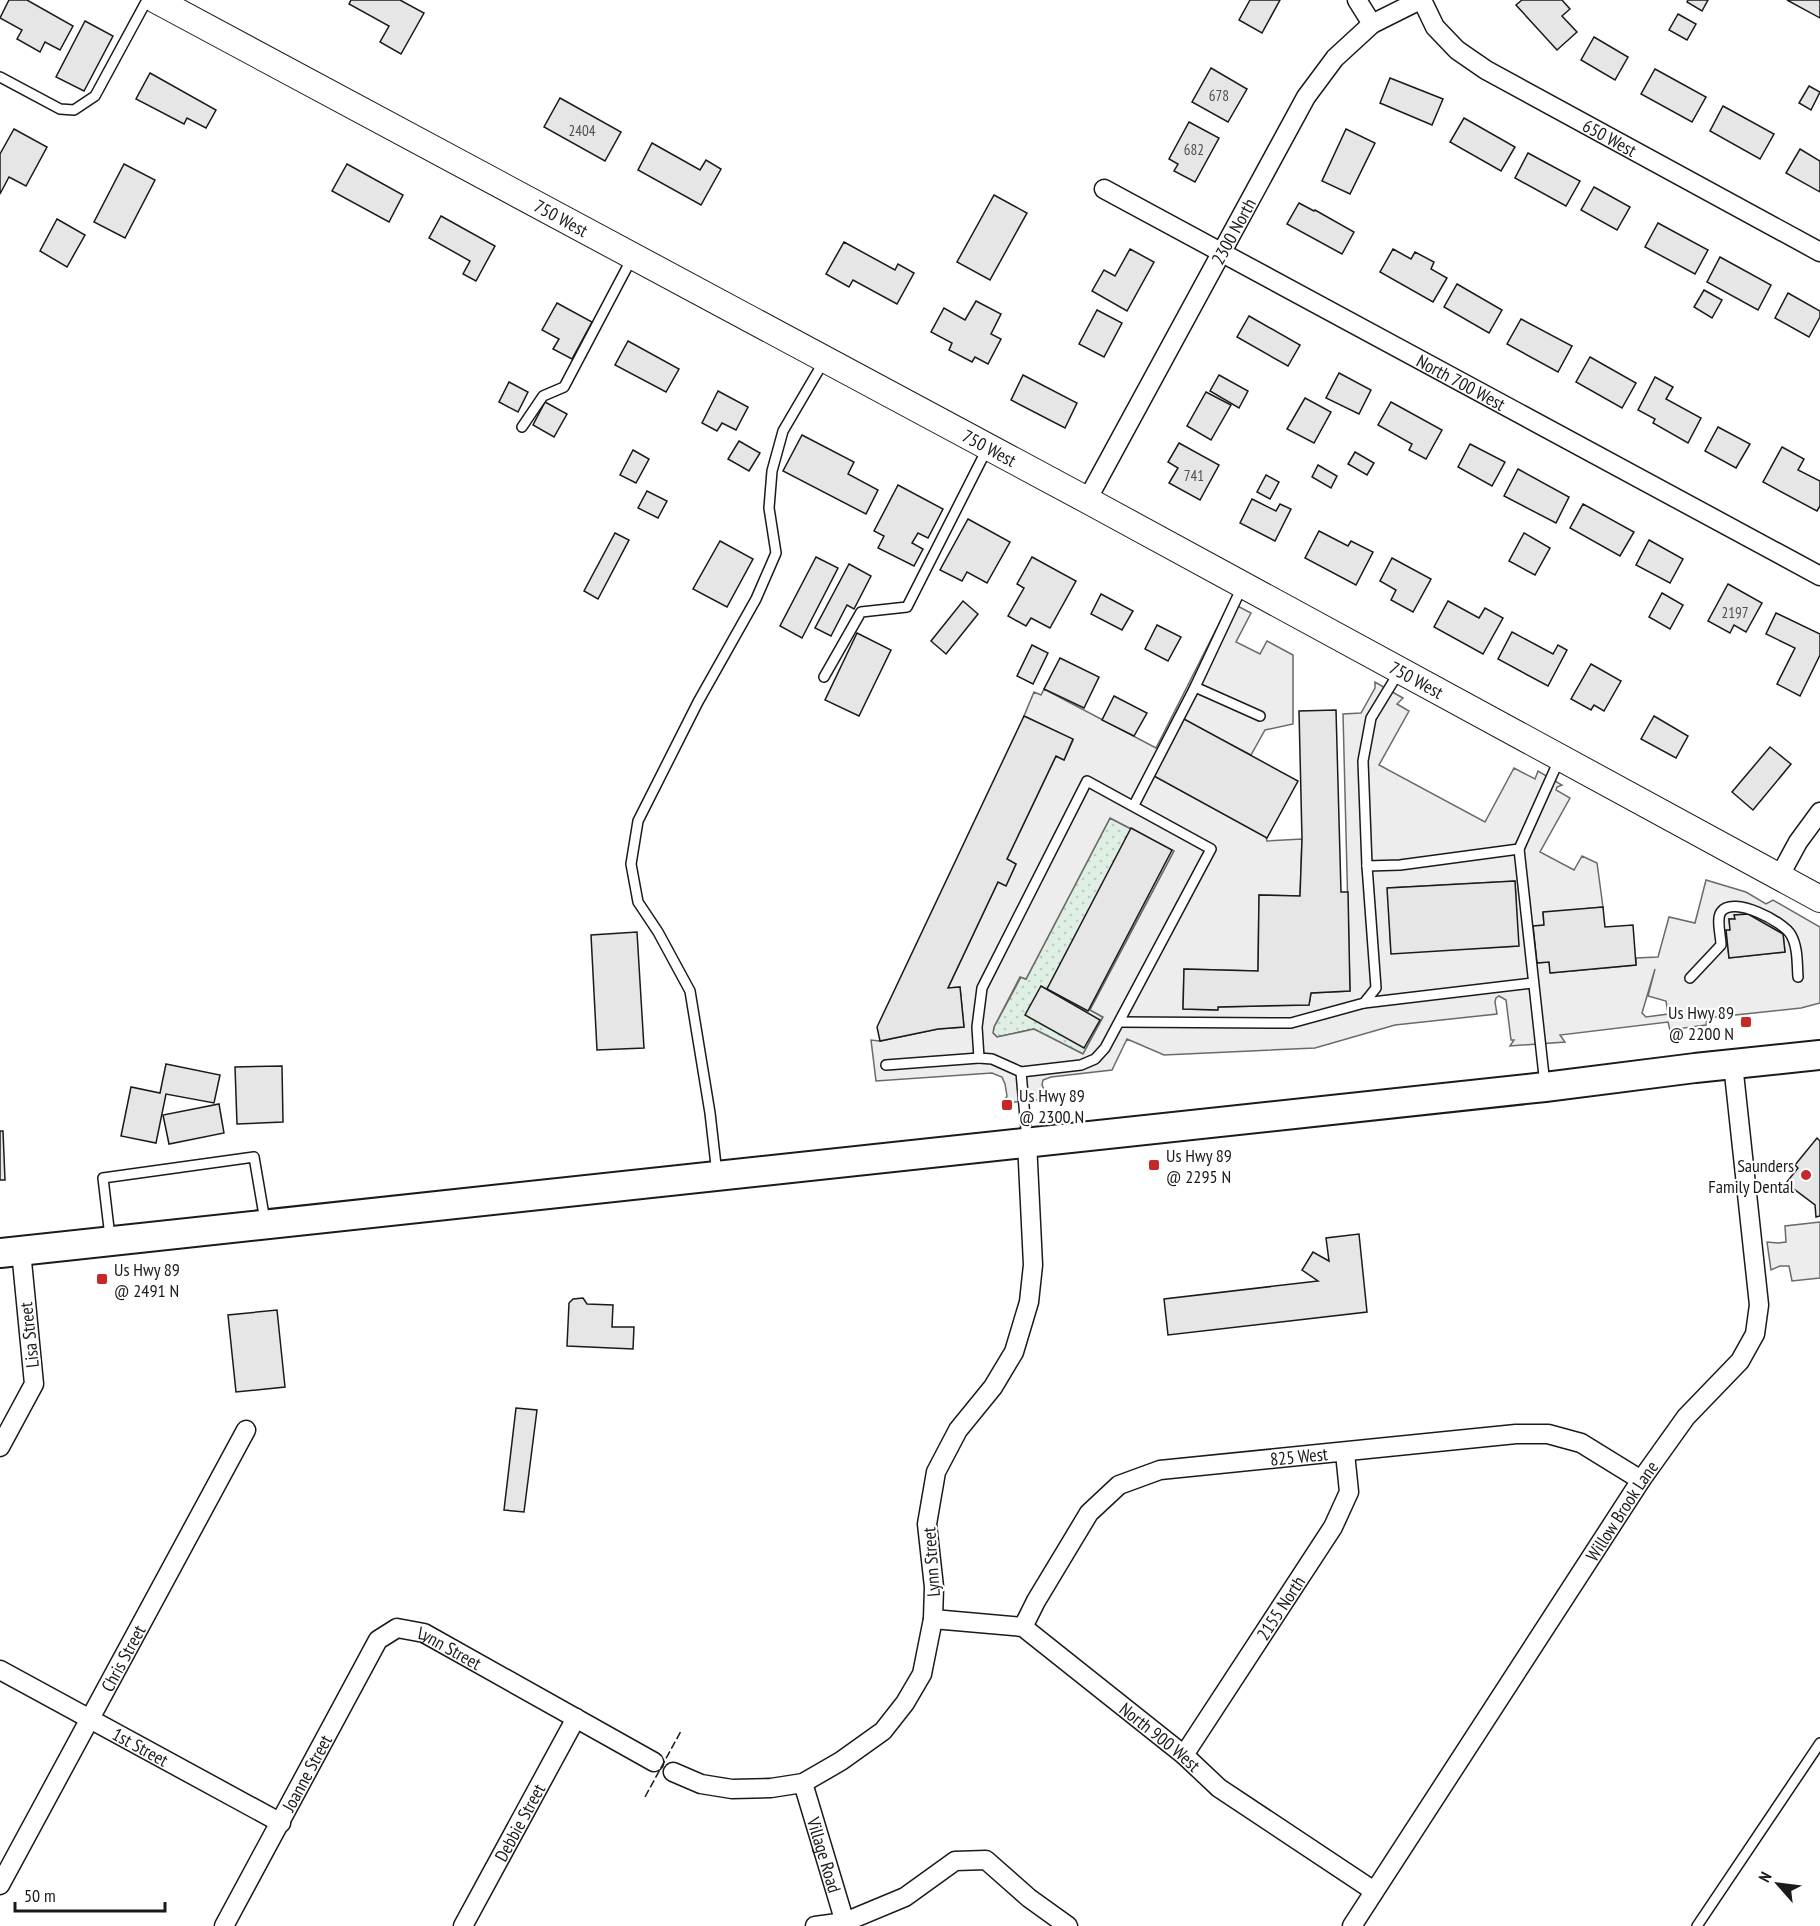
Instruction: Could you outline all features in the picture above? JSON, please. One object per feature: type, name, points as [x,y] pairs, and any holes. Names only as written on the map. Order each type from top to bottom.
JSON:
[{"type":"main road","points":[[1790,1058],[1820,1044]]},
{"type":"main road","points":[[10,1252],[1545,1087],[1820,1055]]},
{"type":"street","name":"750 West","points":[[156,0],[1087,500],[1820,900]]},
{"type":"street","points":[[1357,0],[1372,24]]},
{"type":"street","name":"2300 North","points":[[1087,500],[1306,97],[1335,58],[1372,24],[1421,0]]},
{"type":"street","name":"650 West","points":[[1421,0],[1435,27],[1457,50],[1486,70],[1820,252]]},
{"type":"street","name":"North 700 West","points":[[1104,189],[1820,576]]},
{"type":"street","points":[[1779,877],[1798,842],[1820,812]]},
{"type":"street","name":"Willow Brook Lane","points":[[1352,1926],[1641,1480],[1686,1417],[1740,1361],[1755,1334],[1760,1305],[1733,1064]]},
{"type":"street","name":"Lynn Street","points":[[673,1772],[701,1784],[732,1789],[771,1788],[803,1783],[841,1761],[883,1731],[905,1703],[922,1674],[933,1619],[934,1587],[927,1524],[936,1472],[958,1430],[993,1387],[1014,1352],[1029,1302],[1033,1265],[1027,1142]]},
{"type":"street","name":"Lisa Street","points":[[0,1447],[34,1384],[25,1308],[10,1252]]},
{"type":"street","name":"Chris Street","points":[[0,1885],[246,1430]]},
{"type":"street","name":"825 West","points":[[1023,1627],[1036,1601],[1089,1514],[1119,1485],[1160,1470],[1516,1434],[1548,1434],[1581,1443],[1641,1480]]},
{"type":"street","name":"2155 North","points":[[1184,1755],[1333,1527],[1349,1492],[1345,1453]]},
{"type":"street","points":[[933,1619],[1023,1627]]},
{"type":"street","name":"North 900 West","points":[[1023,1627],[1184,1755],[1219,1788],[1374,1891]]},
{"type":"street","name":"Lynn Street","points":[[397,1628],[424,1633],[654,1762]]},
{"type":"street","name":"Joanne Street","points":[[224,1926],[378,1640],[397,1628]]},
{"type":"street","name":"1st Street","points":[[0,1670],[281,1823]]},
{"type":"street","name":"Debbie Street","points":[[463,1926],[576,1718]]},
{"type":"street","name":"Village Road","points":[[803,1783],[845,1924]]},
{"type":"street","points":[[814,1926],[845,1924],[905,1897],[955,1861],[986,1860],[1029,1898],[1068,1926]]},
{"type":"lane","points":[[0,77],[60,109],[74,110],[95,96],[147,0]]},
{"type":"lane","points":[[522,427],[543,396],[564,387],[633,256]]},
{"type":"lane","points":[[717,1176],[710,1113],[690,991],[658,932],[638,902],[631,864],[638,821],[698,702],[756,599],[776,553],[769,508],[772,471],[783,431],[825,359]]},
{"type":"lane","points":[[824,678],[861,612],[907,607],[988,447]]},
{"type":"lane","points":[[1134,805],[1195,687],[1243,585]]},
{"type":"lane","points":[[1364,1003],[1376,988],[1367,866],[1363,761],[1371,718],[1400,670]]},
{"type":"lane","points":[[1195,687],[1260,716]]},
{"type":"lane","points":[[1545,1087],[1519,849],[1560,757]]},
{"type":"lane","points":[[886,1065],[979,1058],[992,1059],[1021,1072],[1081,1065],[1095,1059],[1105,1048],[1120,1022],[1211,849],[1087,781],[982,988],[977,1028],[979,1058]]},
{"type":"lane","points":[[1367,866],[1400,865],[1519,849]]},
{"type":"lane","points":[[1690,978],[1721,945],[1719,916],[1722,911],[1726,907],[1736,906],[1751,909],[1790,932],[1795,946],[1798,977]]},
{"type":"lane","points":[[1120,1022],[1291,1023],[1364,1003],[1533,984]]},
{"type":"lane","points":[[1021,1072],[1027,1142]]},
{"type":"lane","points":[[110,1241],[103,1178],[254,1157],[265,1224]]},
{"type":"lane","points":[[1697,1926],[1820,1743]]},
{"type":"green space","points":[[1110,818],[1174,851],[1090,1010],[1103,1017],[1083,1054],[1034,1029],[997,1037],[993,1033],[994,1027],[1021,977],[1026,979]]},
{"type":"shaded area","points":[[1230,602],[1251,613],[1236,642],[1260,654],[1267,641],[1293,655],[1293,724],[1265,730],[1251,755],[1184,720],[1154,776],[1266,837],[1267,841],[1302,839],[1300,896],[1259,895],[1258,971],[1184,969],[1183,1009],[1217,1010],[1218,1007],[1309,1005],[1311,993],[1350,991],[1343,714],[1361,713],[1375,688],[1375,682],[1403,698],[1397,704],[1409,711],[1379,765],[1485,822],[1514,768],[1535,779],[1538,771],[1562,785],[1556,790],[1570,798],[1540,852],[1574,870],[1582,856],[1597,863],[1603,907],[1543,913],[1544,925],[1533,927],[1537,963],[1549,962],[1551,973],[1636,965],[1636,958],[1658,957],[1669,917],[1695,923],[1706,880],[1746,892],[1766,904],[1773,900],[1820,927],[1820,1003],[1801,1008],[1707,1018],[1706,1025],[1670,1030],[1668,1022],[1560,1035],[1565,1042],[1510,1046],[1514,1040],[1511,1040],[1506,1000],[1499,996],[1495,1002],[1497,1014],[1395,1025],[1315,1048],[1164,1055],[1127,1039],[1112,1070],[1051,1077],[1043,1080],[1042,1085],[1049,1099],[1003,1103],[1007,1096],[1005,1084],[1002,1077],[992,1073],[876,1081],[871,1040],[880,1041],[938,1029],[964,1027],[960,987],[948,988],[998,882],[1006,885],[1016,864],[1007,859],[1056,756],[1064,760],[1073,740],[1024,716],[1034,692],[1041,695],[1044,689],[1156,748]],"holes":[[[1110,818],[1174,851],[1090,1010],[1103,1017],[1083,1054],[1034,1029],[997,1037],[993,1033],[1020,977],[1026,979]],[[1515,881],[1518,946],[1391,953],[1388,888]],[[1748,914],[1783,934],[1785,952],[1729,958],[1726,931],[1730,930],[1729,919],[1735,919],[1735,915]],[[1655,969],[1648,996],[1666,1001],[1668,1014],[1646,1017],[1642,1013]]]},
{"type":"shaded area","points":[[1820,1222],[1820,1278],[1792,1281],[1789,1266],[1780,1266],[1771,1270],[1767,1242],[1786,1242],[1785,1226]]},
{"type":"building","points":[[9,0],[27,0],[73,26],[60,50],[45,42],[40,52],[17,39],[22,30],[0,18]]},
{"type":"building","points":[[351,0],[400,0],[424,13],[401,54],[380,42],[389,26],[349,4]]},
{"type":"building","points":[[1250,0],[1280,0],[1262,33],[1239,20]]},
{"type":"building","points":[[1522,0],[1562,0],[1570,9],[1562,16],[1577,32],[1557,50],[1516,5]]},
{"type":"building","points":[[1688,0],[1708,0],[1702,11],[1687,2]]},
{"type":"building","points":[[1787,0],[1820,0],[1820,18]]},
{"type":"building","points":[[1678,14],[1696,24],[1687,40],[1669,30]]},
{"type":"building","points":[[85,21],[113,36],[84,91],[56,77]]},
{"type":"building","points":[[1594,37],[1628,57],[1615,80],[1581,60]]},
{"type":"building","points":[[1211,68],[1247,89],[1228,122],[1192,102]]},
{"type":"building","points":[[1655,69],[1706,97],[1692,122],[1641,94]]},
{"type":"building","points":[[150,73],[216,110],[206,128],[187,118],[184,124],[136,99]]},
{"type":"building","points":[[1390,78],[1443,99],[1432,125],[1380,103]]},
{"type":"building","points":[[1809,86],[1820,92],[1811,110],[1799,103]]},
{"type":"building","points":[[560,98],[621,132],[605,161],[544,127]]},
{"type":"building","points":[[1723,106],[1774,134],[1760,159],[1710,131]]},
{"type":"building","points":[[1464,118],[1515,147],[1501,171],[1450,142]]},
{"type":"building","points":[[1189,122],[1219,138],[1195,182],[1174,171],[1178,164],[1169,159]]},
{"type":"building","points":[[14,129],[47,147],[26,186],[9,177],[0,194],[0,154]]},
{"type":"building","points":[[1346,129],[1375,143],[1350,194],[1322,181]]},
{"type":"building","points":[[652,143],[700,170],[706,160],[721,169],[701,205],[638,170]]},
{"type":"building","points":[[1800,149],[1820,161],[1820,192],[1786,173]]},
{"type":"building","points":[[1528,153],[1580,181],[1566,206],[1515,178]]},
{"type":"building","points":[[124,164],[155,180],[125,238],[94,222]]},
{"type":"building","points":[[347,164],[403,195],[389,222],[332,191]]},
{"type":"building","points":[[1594,187],[1630,207],[1617,230],[1581,210]]},
{"type":"building","points":[[994,195],[1027,213],[990,280],[957,262]]},
{"type":"building","points":[[1299,203],[1354,232],[1342,254],[1287,224]]},
{"type":"building","points":[[441,216],[495,246],[476,281],[463,274],[470,261],[429,238]]},
{"type":"building","points":[[57,219],[85,235],[67,267],[40,251]]},
{"type":"building","points":[[1658,223],[1708,250],[1695,274],[1645,247]]},
{"type":"building","points":[[844,242],[895,270],[898,264],[914,273],[897,304],[853,280],[849,287],[826,274]]},
{"type":"building","points":[[1130,249],[1154,262],[1127,311],[1092,291],[1104,270],[1115,276]]},
{"type":"building","points":[[1393,249],[1411,259],[1415,252],[1434,262],[1431,269],[1447,278],[1433,302],[1380,272]]},
{"type":"building","points":[[1720,257],[1771,285],[1758,310],[1707,282]]},
{"type":"building","points":[[1457,284],[1502,310],[1489,333],[1444,307]]},
{"type":"building","points":[[1704,290],[1722,300],[1712,318],[1694,307]]},
{"type":"building","points":[[1788,293],[1820,311],[1820,317],[1809,337],[1775,318]]},
{"type":"building","points":[[976,301],[1001,314],[991,334],[1001,339],[988,364],[975,357],[972,362],[949,350],[952,343],[931,332],[944,308],[965,320]]},
{"type":"building","points":[[557,303],[592,322],[572,359],[553,349],[559,339],[542,330]]},
{"type":"building","points":[[1097,310],[1122,323],[1104,357],[1079,344]]},
{"type":"building","points":[[1249,316],[1300,345],[1288,366],[1237,337]]},
{"type":"building","points":[[1521,319],[1572,346],[1558,372],[1507,344]]},
{"type":"building","points":[[628,341],[679,369],[666,392],[615,365]]},
{"type":"building","points":[[1590,357],[1636,383],[1622,408],[1576,382]]},
{"type":"building","points":[[1339,373],[1371,390],[1359,414],[1326,398]]},
{"type":"building","points":[[1023,375],[1077,403],[1065,428],[1011,400]]},
{"type":"building","points":[[1219,375],[1248,391],[1239,408],[1210,391]]},
{"type":"building","points":[[1655,377],[1673,387],[1666,399],[1701,418],[1688,443],[1653,423],[1655,419],[1638,410]]},
{"type":"building","points":[[509,382],[528,392],[518,412],[499,402]]},
{"type":"building","points":[[718,391],[748,407],[736,430],[722,423],[717,431],[702,423]]},
{"type":"building","points":[[1206,392],[1231,405],[1211,440],[1187,426]]},
{"type":"building","points":[[1305,398],[1331,412],[1314,443],[1287,429]]},
{"type":"building","points":[[545,402],[567,414],[554,437],[533,425]]},
{"type":"building","points":[[1391,402],[1442,430],[1426,459],[1409,450],[1412,444],[1378,425]]},
{"type":"building","points":[[1718,427],[1750,444],[1736,468],[1705,451]]},
{"type":"building","points":[[802,435],[854,462],[848,474],[878,490],[866,514],[783,471]]},
{"type":"building","points":[[739,441],[760,453],[749,471],[728,459]]},
{"type":"building","points":[[1179,443],[1219,465],[1200,500],[1169,483],[1178,468],[1168,462]]},
{"type":"building","points":[[1470,444],[1505,462],[1492,486],[1458,467]]},
{"type":"building","points":[[1782,447],[1804,459],[1798,470],[1820,481],[1820,506],[1817,511],[1763,482]]},
{"type":"building","points":[[633,450],[649,459],[636,483],[620,475]]},
{"type":"building","points":[[1355,452],[1374,463],[1367,475],[1348,464]]},
{"type":"building","points":[[1318,465],[1337,476],[1331,488],[1312,477]]},
{"type":"building","points":[[1518,469],[1569,497],[1556,523],[1504,496]]},
{"type":"building","points":[[1266,475],[1279,482],[1270,499],[1257,492]]},
{"type":"building","points":[[898,485],[943,509],[928,538],[918,533],[912,543],[923,549],[914,566],[878,548],[884,536],[874,531]]},
{"type":"building","points":[[647,491],[667,501],[658,518],[638,508]]},
{"type":"building","points":[[1252,499],[1276,511],[1280,504],[1291,509],[1275,541],[1240,523]]},
{"type":"building","points":[[1583,504],[1634,532],[1620,556],[1570,528]]},
{"type":"building","points":[[968,519],[1010,542],[987,583],[967,572],[962,581],[940,570]]},
{"type":"building","points":[[1319,531],[1348,546],[1351,541],[1373,552],[1356,585],[1305,558]]},
{"type":"building","points":[[615,533],[629,540],[598,599],[584,591]]},
{"type":"building","points":[[1524,533],[1550,548],[1535,575],[1509,561]]},
{"type":"building","points":[[1649,540],[1683,559],[1670,583],[1636,565]]},
{"type":"building","points":[[720,541],[753,559],[727,607],[693,589]]},
{"type":"building","points":[[816,557],[838,568],[802,638],[780,626]]},
{"type":"building","points":[[1032,557],[1076,581],[1050,628],[1031,618],[1026,626],[1008,616],[1024,588],[1017,584]]},
{"type":"building","points":[[1392,558],[1431,579],[1413,612],[1391,600],[1396,590],[1380,581]]},
{"type":"building","points":[[849,564],[871,576],[854,609],[847,605],[831,636],[815,628]]},
{"type":"building","points":[[1728,584],[1762,603],[1746,632],[1734,625],[1730,633],[1708,621]]},
{"type":"building","points":[[1662,593],[1683,605],[1670,629],[1649,617]]},
{"type":"building","points":[[1101,594],[1133,611],[1122,630],[1091,614]]},
{"type":"building","points":[[963,601],[978,614],[946,654],[931,641]]},
{"type":"building","points":[[1448,601],[1479,618],[1485,608],[1503,618],[1483,654],[1434,627]]},
{"type":"building","points":[[1776,613],[1820,634],[1820,655],[1800,696],[1777,684],[1795,648],[1766,634]]},
{"type":"building","points":[[1157,625],[1181,637],[1168,661],[1145,649]]},
{"type":"building","points":[[1512,632],[1553,654],[1558,645],[1567,650],[1548,686],[1498,659]]},
{"type":"building","points":[[857,633],[891,650],[859,716],[825,700]]},
{"type":"building","points":[[1032,645],[1048,653],[1033,684],[1017,676]]},
{"type":"building","points":[[1060,658],[1099,677],[1084,708],[1044,689]]},
{"type":"building","points":[[1591,664],[1621,681],[1604,711],[1594,705],[1591,710],[1571,699]]},
{"type":"building","points":[[1114,696],[1147,713],[1134,736],[1102,720]]},
{"type":"building","points":[[1336,710],[1341,892],[1348,892],[1350,991],[1311,993],[1309,1005],[1218,1007],[1218,1010],[1183,1009],[1184,969],[1258,971],[1259,895],[1300,896],[1302,839],[1299,711]]},
{"type":"building","points":[[1024,716],[1073,739],[1064,760],[1056,756],[1007,859],[1016,864],[1006,886],[998,882],[948,988],[960,987],[964,1027],[938,1029],[880,1041],[877,1027]]},
{"type":"building","points":[[1654,716],[1688,736],[1676,758],[1641,739]]},
{"type":"building","points":[[1184,719],[1298,781],[1267,838],[1154,776]]},
{"type":"building","points":[[1770,747],[1791,764],[1753,810],[1732,792]]},
{"type":"building","points":[[1131,828],[1172,850],[1088,1011],[1047,989]]},
{"type":"building","points":[[1515,881],[1519,946],[1391,954],[1387,888]]},
{"type":"building","points":[[1603,907],[1605,927],[1633,925],[1636,965],[1550,973],[1549,962],[1537,963],[1533,926],[1544,925],[1543,912]]},
{"type":"building","points":[[1748,914],[1783,934],[1785,952],[1729,958],[1726,930],[1730,930],[1729,919],[1735,919],[1734,915]]},
{"type":"building","points":[[637,932],[644,1048],[597,1050],[591,935]]},
{"type":"building","points":[[1041,986],[1100,1020],[1084,1048],[1025,1015]]},
{"type":"building","points":[[166,1064],[220,1075],[214,1103],[166,1094],[156,1143],[121,1136],[131,1087],[160,1093]]},
{"type":"building","points":[[282,1066],[283,1122],[237,1124],[235,1067]]},
{"type":"building","points":[[219,1104],[224,1133],[169,1144],[163,1115]]},
{"type":"building","points":[[0,1131],[3,1131],[5,1180],[0,1180]]},
{"type":"building","name":"Saunders Family Dental","points":[[1817,1138],[1820,1141],[1820,1216],[1816,1217],[1815,1205],[1786,1183],[1798,1168],[1795,1165]]},
{"type":"building","points":[[1359,1234],[1367,1312],[1168,1335],[1164,1299],[1318,1281],[1302,1270],[1313,1252],[1329,1261],[1326,1238]]},
{"type":"building","points":[[583,1298],[587,1304],[613,1305],[612,1327],[634,1327],[633,1349],[567,1346],[569,1303],[573,1299]]},
{"type":"building","points":[[277,1310],[285,1387],[236,1392],[228,1315]]},
{"type":"building","points":[[516,1408],[537,1410],[524,1512],[504,1510]]},
{"type":"fence","points":[[645,1797],[681,1731]]},
{"type":"place","name":"Us Hwy 89 @ 2200 N","points":[[1746,1022]]},
{"type":"place","name":"Us Hwy 89 @ 2300 N","points":[[1007,1105]]},
{"type":"place","name":"Us Hwy 89 @ 2295 N","points":[[1154,1165]]},
{"type":"place","name":"Saunders Family Dental","points":[[1806,1175]]},
{"type":"place","name":"Us Hwy 89 @ 2491 N","points":[[102,1279]]}]
